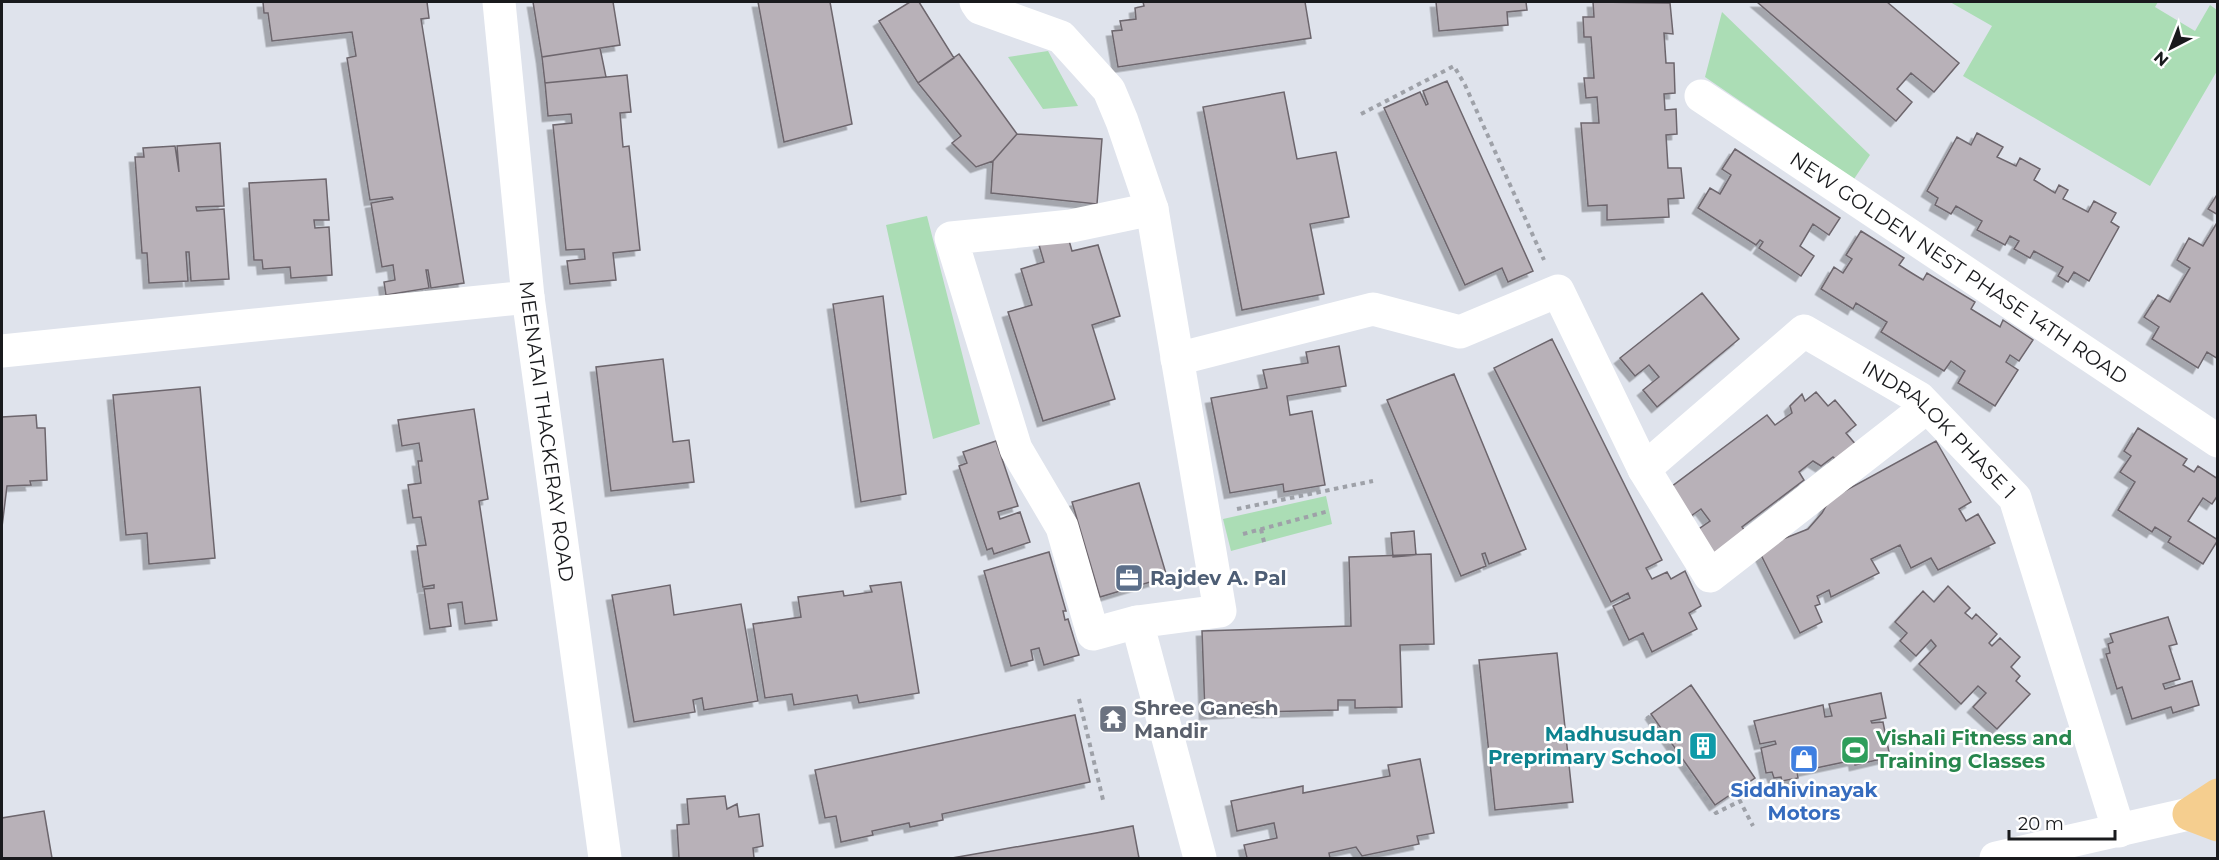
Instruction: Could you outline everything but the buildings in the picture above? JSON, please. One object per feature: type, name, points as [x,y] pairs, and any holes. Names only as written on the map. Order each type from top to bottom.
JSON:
[{"type":"main road","points":[[2203,819],[2217,795]]},
{"type":"street","name":"MEENATAI THACKERAY ROAD","points":[[499,2],[528,297],[605,858]]},
{"type":"street","points":[[976,2],[980,8],[1061,37],[1109,90],[1152,209],[1220,611],[1137,622],[1094,634],[1062,527],[1016,449],[951,238],[1071,225],[1152,209]]},
{"type":"street","name":"NEW GOLDEN NEST PHASE 14TH ROAD","points":[[1701,96],[2217,441]]},
{"type":"street","points":[[1177,359],[1373,309],[1460,332],[1558,291],[1644,469],[1710,576],[1927,407]]},
{"type":"street","points":[[2,351],[528,297]]},
{"type":"street","name":"INDRALOK PHASE 1","points":[[1644,469],[1804,331],[1919,399],[2015,498],[2120,831]]},
{"type":"street","points":[[1137,622],[1200,858]]},
{"type":"street","points":[[1996,858],[2120,831],[2203,819]]},
{"type":"path","points":[[1361,114],[1454,66],[1466,85],[1558,291]]},
{"type":"path","points":[[1203,516],[1373,481]]},
{"type":"path","points":[[1242,534],[1329,511]]},
{"type":"path","points":[[1262,529],[1264,542]]},
{"type":"path","points":[[1079,699],[1104,804]]},
{"type":"path","points":[[1647,716],[1716,813],[1740,801],[1753,826]]},
{"type":"green space","points":[[1950,2],[2158,2],[2155,7],[2195,31],[2210,5],[2217,10],[2217,71],[2150,186],[1963,76],[1992,26]]},
{"type":"green space","points":[[1722,12],[1870,155],[1854,179],[1705,77]]},
{"type":"green space","points":[[1048,51],[1078,106],[1043,109],[1008,57]]},
{"type":"green space","points":[[927,216],[980,424],[933,439],[886,225]]},
{"type":"green space","points":[[1326,496],[1332,524],[1231,551],[1223,519]]},
{"type":"place","name":"Rajdev A. Pal","points":[[1129,578]]},
{"type":"place","name":"Shree Ganesh Mandir","points":[[1113,719]]},
{"type":"place","name":"Madhusudan Preprimary School","points":[[1703,746]]},
{"type":"place","name":"Vishali Fitness and Training Classes","points":[[1855,750]]},
{"type":"place","name":"Siddhivinayak Motors","points":[[1804,759]]}]
